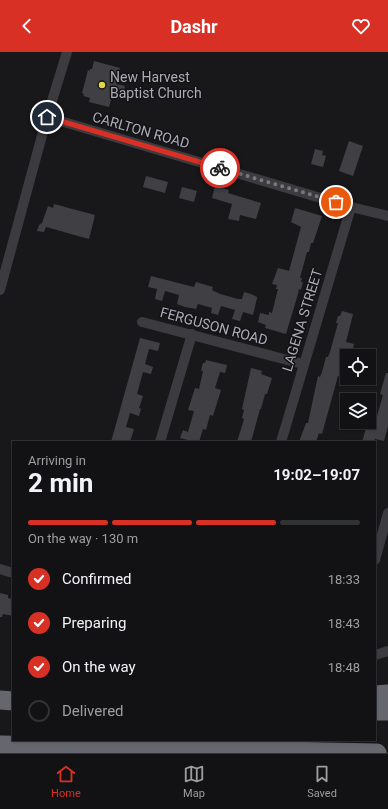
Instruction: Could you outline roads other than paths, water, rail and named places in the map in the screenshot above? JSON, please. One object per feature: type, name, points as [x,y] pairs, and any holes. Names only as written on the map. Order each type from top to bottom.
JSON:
[{"type":"highway","points":[[376,695],[388,694]]},
{"type":"highway","points":[[0,700],[12,701]]},
{"type":"highway","points":[[376,711],[388,711]]},
{"type":"highway","points":[[0,745],[377,753]]},
{"type":"highway","points":[[28,745],[67,753]]},
{"type":"street","points":[[0,290],[2,277],[47,117],[67,52]]},
{"type":"street","name":"CARLTON ROAD","points":[[47,117],[388,216]]},
{"type":"street","name":"LAGENA STREET","points":[[280,441],[351,206]]},
{"type":"street","name":"FERGUSON ROAD","points":[[142,322],[303,364]]},
{"type":"street","points":[[160,441],[192,334]]},
{"type":"street","points":[[376,556],[388,513]]},
{"type":"street","points":[[0,569],[12,573]]},
{"type":"street","points":[[376,655],[388,651]]},
{"type":"place","name":"New Harvest Baptist Church","points":[[102,85]]}]
